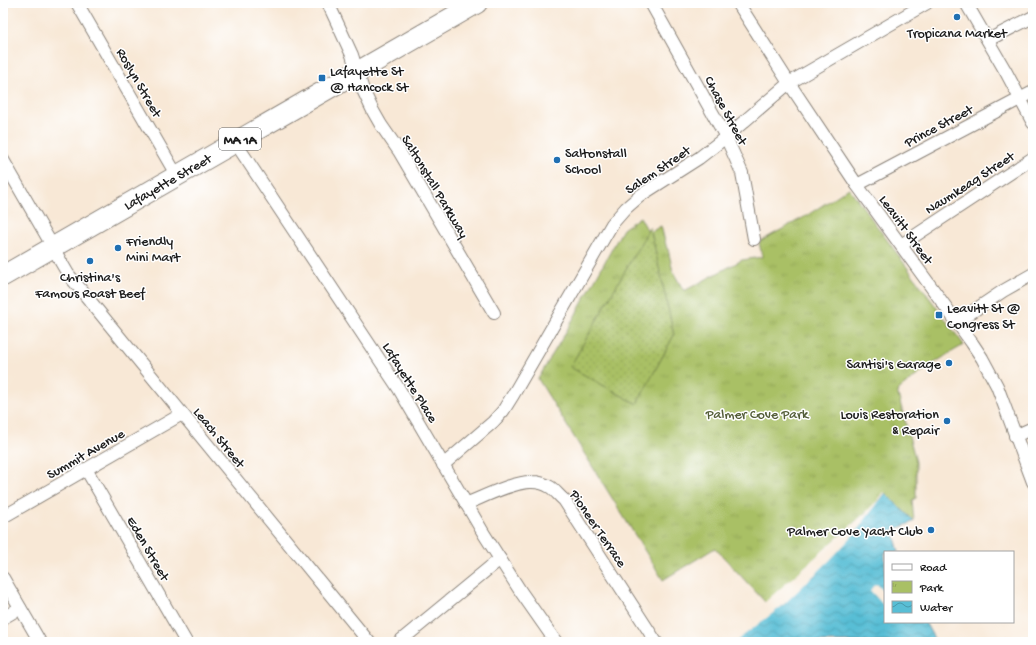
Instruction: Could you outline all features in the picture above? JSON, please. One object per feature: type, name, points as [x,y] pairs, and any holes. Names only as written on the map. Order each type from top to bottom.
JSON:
[{"type":"highway","name":"Lafayette Street","points":[[3,276],[477,3]]},
{"type":"street","name":"Roslyn Street","points":[[77,3],[177,176]]},
{"type":"street","name":"Saltonstall Parkway","points":[[328,3],[352,55],[363,90],[373,111],[399,151],[494,313]]},
{"type":"street","name":"Chase Street","points":[[651,3],[726,137],[742,173],[754,239]]},
{"type":"street","name":"Salem Street","points":[[444,465],[493,422],[503,411],[514,395],[612,224],[626,208],[642,195],[699,158],[789,83],[927,3]]},
{"type":"street","points":[[966,3],[1021,98],[1033,123]]},
{"type":"street","name":"Leavitt Street","points":[[742,4],[789,83],[857,185],[982,358],[997,386],[1033,482]]},
{"type":"street","points":[[988,40],[1033,16]]},
{"type":"street","name":"Prince Street","points":[[857,185],[1033,92]]},
{"type":"street","name":"Lafayette Place","points":[[235,142],[399,389],[500,559],[556,642]]},
{"type":"street","name":"Naumkeag Street","points":[[901,245],[1033,158]]},
{"type":"street","name":"Leach Street","points":[[3,160],[68,274],[369,642]]},
{"type":"street","points":[[957,322],[1003,291],[1033,274]]},
{"type":"street","name":"Summit Avenue","points":[[3,517],[182,414]]},
{"type":"street","points":[[1016,436],[1033,428]]},
{"type":"street","name":"Eden Street","points":[[86,469],[186,642]]},
{"type":"street","name":"Pioneer Terrace","points":[[466,504],[521,483],[540,483],[550,487],[564,500],[656,642]]},
{"type":"street","points":[[399,642],[500,559]]},
{"type":"street","points":[[3,578],[40,642]]},
{"type":"street","points":[[3,618],[20,608]]},
{"type":"green space","name":"Palmer Cove Park","points":[[849,188],[964,345],[929,366],[897,391],[916,462],[916,498],[912,500],[914,521],[885,494],[766,603],[715,548],[663,580],[538,379],[623,229],[640,217],[649,233],[661,226],[673,272],[684,291],[742,260],[762,257],[759,242],[806,216]]},
{"type":"green space","points":[[650,227],[674,335],[637,404],[570,367]]},
{"type":"water","points":[[885,493],[914,521],[893,530],[899,551],[884,551],[884,623],[926,623],[936,642],[722,642],[879,501]]},
{"type":"pier","points":[[884,492],[885,493],[856,532],[829,561],[781,607],[735,642],[720,642],[865,513]]},
{"type":"pier","points":[[877,584],[884,592],[884,606],[870,590]]},
{"type":"place","name":"Tropicana Market","points":[[957,17]]},
{"type":"place","name":"Lafayette St @ Hancock St","points":[[322,78]]},
{"type":"place","name":"Saltonstall School","points":[[557,160]]},
{"type":"place","name":"Friendly Mini Mart","points":[[118,248]]},
{"type":"place","name":"Christina's Famous Roast Beef","points":[[90,261]]},
{"type":"place","name":"Leavitt St @ Congress St","points":[[939,315]]},
{"type":"place","name":"Santisi's Garage","points":[[949,363]]},
{"type":"place","name":"Louis Restoration & Repair","points":[[947,421]]},
{"type":"place","name":"Palmer Cove Yacht Club","points":[[931,530]]}]
